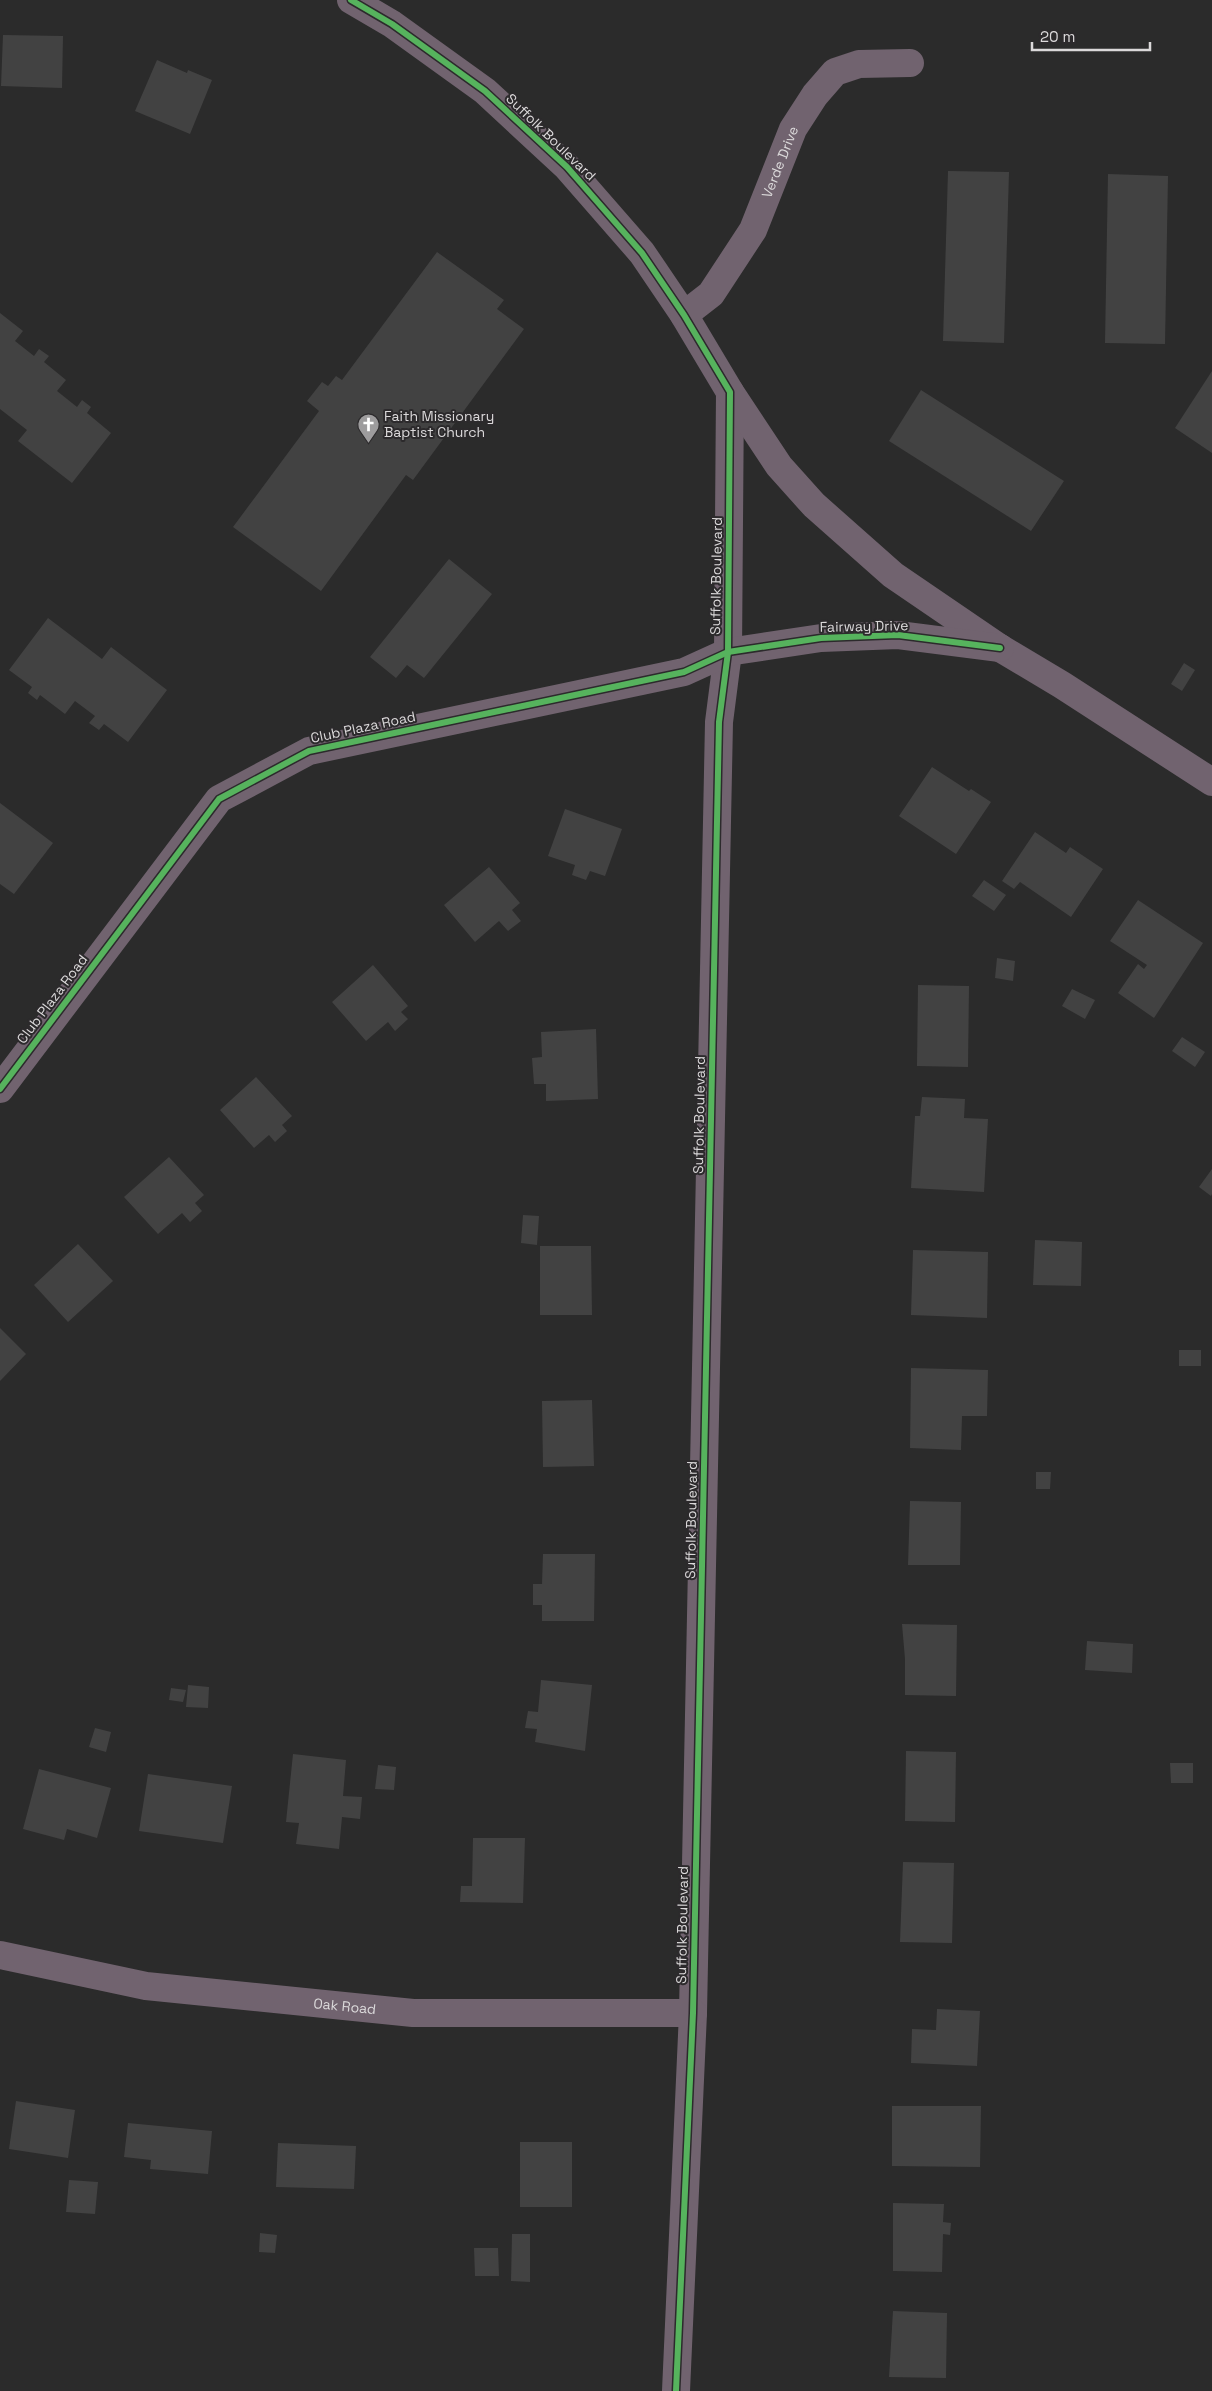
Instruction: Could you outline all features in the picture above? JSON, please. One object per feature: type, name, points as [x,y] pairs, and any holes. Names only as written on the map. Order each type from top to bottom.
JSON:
[{"type":"street","name":"Suffolk Boulevard","points":[[351,0],[392,24],[485,90],[568,167],[642,253],[684,315],[730,392],[728,652],[719,722],[693,2013],[676,2391]]},
{"type":"street","name":"Verde Drive","points":[[684,315],[711,294],[748,238],[793,129],[814,95],[836,72],[859,64],[910,63]]},
{"type":"street","name":"Fairway Drive","points":[[730,392],[779,466],[814,506],[893,575],[1000,648],[1062,685],[1212,782]]},
{"type":"street","name":"Fairway Drive","points":[[728,652],[821,638],[898,635],[1000,648]]},
{"type":"street","name":"Club Plaza Road","points":[[0,1089],[219,799],[309,751],[684,672],[728,652]]},
{"type":"street","name":"Oak Road","points":[[0,1955],[146,1986],[413,2013],[693,2013]]},
{"type":"building","points":[[3,35],[63,36],[62,88],[1,86]]},
{"type":"building","points":[[157,60],[187,73],[188,70],[212,80],[190,134],[135,111]]},
{"type":"building","points":[[948,171],[1009,172],[1004,343],[943,341]]},
{"type":"building","points":[[1108,174],[1168,176],[1165,344],[1105,343]]},
{"type":"building","name":"Faith Missionary Baptist Church","points":[[437,252],[504,300],[497,309],[524,329],[413,480],[406,475],[321,591],[233,527],[319,411],[307,401],[322,382],[328,386],[336,376],[342,380]]},
{"type":"building","points":[[0,313],[23,331],[15,341],[34,356],[39,349],[49,356],[44,362],[66,380],[57,391],[77,407],[82,400],[91,407],[87,413],[111,433],[72,483],[18,441],[27,430],[0,409]]},
{"type":"building","points":[[1212,371],[1212,453],[1175,428]]},
{"type":"building","points":[[921,390],[1064,481],[1031,531],[889,441]]},
{"type":"building","points":[[449,559],[492,594],[424,678],[407,665],[396,678],[370,657]]},
{"type":"building","points":[[48,618],[102,659],[111,647],[167,690],[128,742],[104,724],[99,730],[89,723],[95,716],[75,701],[65,714],[40,695],[37,700],[28,693],[32,687],[9,670]]},
{"type":"building","points":[[1184,663],[1195,670],[1182,691],[1171,684]]},
{"type":"building","points":[[932,767],[969,791],[971,789],[991,802],[956,854],[899,816]]},
{"type":"building","points":[[0,803],[53,843],[14,894],[0,884]]},
{"type":"building","points":[[565,809],[622,829],[605,876],[590,871],[586,880],[572,875],[575,865],[548,856]]},
{"type":"building","points":[[1035,832],[1066,853],[1070,847],[1103,869],[1071,917],[1020,882],[1014,889],[1002,881]]},
{"type":"building","points":[[489,867],[520,903],[512,910],[521,921],[508,931],[499,921],[475,942],[444,905]]},
{"type":"building","points":[[984,880],[1006,895],[994,911],[972,896]]},
{"type":"building","points":[[1138,900],[1203,943],[1154,1018],[1118,993],[1138,964],[1144,969],[1147,965],[1110,941]]},
{"type":"building","points":[[997,958],[1015,961],[1013,981],[995,978]]},
{"type":"building","points":[[373,965],[408,1006],[401,1012],[408,1019],[395,1031],[388,1022],[366,1041],[332,1002]]},
{"type":"building","points":[[918,985],[969,986],[968,1067],[917,1066]]},
{"type":"building","points":[[1072,989],[1095,1000],[1085,1019],[1062,1006]]},
{"type":"building","points":[[596,1029],[598,1099],[546,1101],[546,1084],[534,1084],[532,1058],[542,1057],[541,1032]]},
{"type":"building","points":[[1182,1037],[1205,1052],[1195,1067],[1172,1051]]},
{"type":"building","points":[[256,1077],[292,1116],[282,1125],[287,1131],[275,1142],[269,1135],[254,1148],[220,1110]]},
{"type":"building","points":[[922,1097],[965,1099],[964,1118],[988,1119],[984,1192],[911,1188],[915,1116],[920,1116]]},
{"type":"building","points":[[169,1157],[204,1195],[195,1203],[202,1211],[190,1222],[182,1213],[158,1234],[124,1197]]},
{"type":"building","points":[[1212,1169],[1212,1194],[1211,1196],[1199,1187]]},
{"type":"building","points":[[523,1215],[539,1216],[537,1245],[521,1243]]},
{"type":"building","points":[[1035,1240],[1082,1242],[1081,1286],[1033,1285]]},
{"type":"building","points":[[78,1244],[113,1281],[68,1322],[34,1285]]},
{"type":"building","points":[[540,1246],[591,1246],[592,1315],[540,1315]]},
{"type":"building","points":[[913,1250],[988,1252],[987,1318],[911,1315]]},
{"type":"building","points":[[0,1328],[26,1354],[0,1381]]},
{"type":"building","points":[[1179,1350],[1201,1350],[1201,1366],[1179,1366]]},
{"type":"building","points":[[911,1368],[988,1370],[987,1416],[962,1416],[961,1450],[910,1448]]},
{"type":"building","points":[[592,1400],[594,1466],[543,1467],[542,1401]]},
{"type":"building","points":[[1036,1472],[1051,1472],[1050,1489],[1036,1489]]},
{"type":"building","points":[[910,1501],[961,1502],[960,1565],[908,1565]]},
{"type":"building","points":[[543,1554],[595,1554],[594,1621],[542,1621],[542,1605],[533,1605],[533,1584],[542,1584]]},
{"type":"building","points":[[902,1624],[957,1625],[956,1696],[905,1695],[905,1659]]},
{"type":"building","points":[[1087,1641],[1133,1644],[1132,1673],[1085,1670]]},
{"type":"building","points":[[541,1680],[592,1685],[585,1751],[535,1742],[537,1729],[525,1728],[528,1711],[538,1712]]},
{"type":"building","points":[[188,1685],[209,1687],[208,1708],[186,1707]]},
{"type":"building","points":[[171,1688],[186,1690],[183,1702],[169,1700]]},
{"type":"building","points":[[95,1728],[111,1732],[106,1752],[89,1747]]},
{"type":"building","points":[[906,1751],[956,1752],[955,1822],[905,1821]]},
{"type":"building","points":[[293,1754],[346,1760],[343,1796],[362,1797],[360,1819],[342,1817],[339,1849],[296,1844],[299,1823],[286,1822]]},
{"type":"building","points":[[1170,1763],[1193,1763],[1193,1783],[1171,1783]]},
{"type":"building","points":[[378,1765],[396,1767],[394,1790],[375,1789]]},
{"type":"building","points":[[39,1769],[111,1788],[97,1838],[67,1829],[64,1840],[23,1829]]},
{"type":"building","points":[[148,1774],[232,1786],[223,1843],[139,1831]]},
{"type":"building","points":[[473,1838],[525,1838],[523,1903],[460,1902],[461,1886],[472,1886]]},
{"type":"building","points":[[903,1862],[954,1863],[952,1943],[900,1942]]},
{"type":"building","points":[[937,2009],[980,2011],[977,2066],[911,2063],[912,2029],[936,2030]]},
{"type":"building","points":[[16,2101],[75,2110],[68,2158],[9,2149]]},
{"type":"building","points":[[892,2106],[981,2106],[980,2167],[892,2166]]},
{"type":"building","points":[[128,2123],[212,2131],[208,2174],[150,2169],[151,2160],[124,2157]]},
{"type":"building","points":[[520,2142],[572,2142],[572,2207],[520,2207]]},
{"type":"building","points":[[278,2143],[356,2146],[354,2189],[276,2187]]},
{"type":"building","points":[[69,2180],[98,2182],[95,2214],[66,2212]]},
{"type":"building","points":[[893,2203],[944,2204],[943,2222],[951,2223],[950,2235],[943,2234],[942,2272],[893,2271]]},
{"type":"building","points":[[260,2233],[277,2235],[275,2253],[259,2252]]},
{"type":"building","points":[[512,2234],[530,2234],[530,2282],[511,2281]]},
{"type":"building","points":[[474,2248],[498,2248],[499,2276],[475,2276]]},
{"type":"building","points":[[893,2311],[947,2313],[946,2378],[889,2377]]},
{"type":"cycle path","points":[[351,0],[392,24],[485,91],[567,167],[642,253],[684,315],[730,392],[728,652],[719,722],[693,2013],[676,2391]]},
{"type":"cycle path","points":[[0,1089],[219,799],[309,751],[684,672],[728,652],[821,638],[898,635],[1000,648]]},
{"type":"place","name":"Faith Missionary Baptist Church","points":[[368,443]]}]
